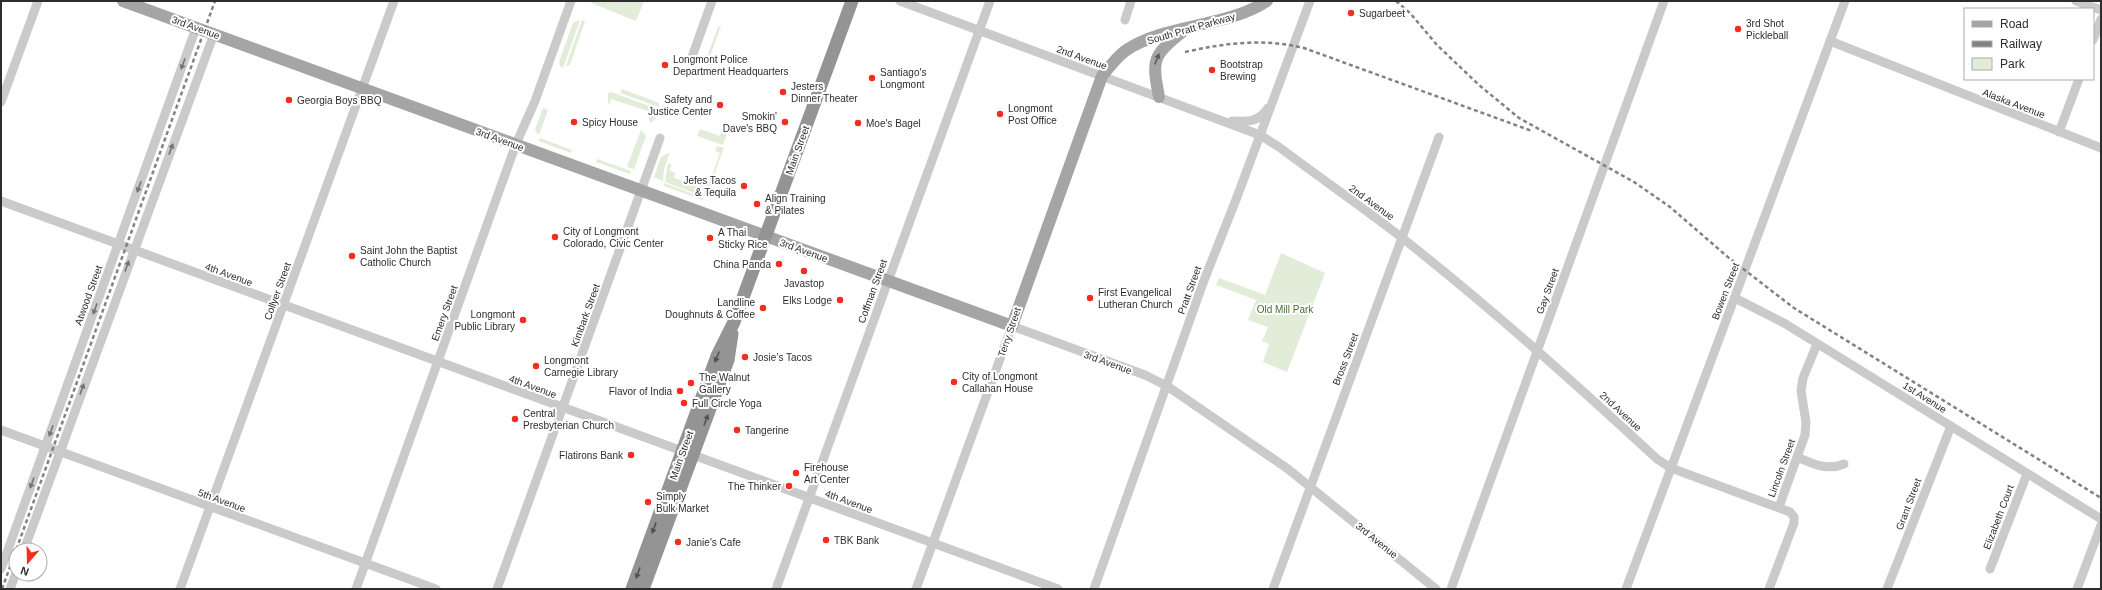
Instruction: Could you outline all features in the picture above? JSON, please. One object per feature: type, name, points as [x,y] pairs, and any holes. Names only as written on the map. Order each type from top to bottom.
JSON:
[{"type":"highway","name":"Main Street","points":[[632,589],[687,454],[728,360],[734,322],[852,1]]},
{"type":"highway","name":"Main Street","points":[[643,589],[687,454]]},
{"type":"main road","name":"3rd Avenue","points":[[123,1],[1012,326]]},
{"type":"main road","name":"South Pratt Parkway","points":[[1102,76],[1117,59],[1136,45],[1150,39],[1246,11],[1267,1]]},
{"type":"main road","points":[[1159,97],[1154,73],[1157,58],[1160,51],[1185,30]]},
{"type":"main road","name":"Terry Street","points":[[1012,326],[1102,76]]},
{"type":"street","points":[[1,102],[38,1]]},
{"type":"street","name":"Collyer Street","points":[[180,589],[394,1]]},
{"type":"street","name":"Emery Street","points":[[356,589],[516,144],[535,102],[571,1]]},
{"type":"street","points":[[692,57],[712,1]]},
{"type":"street","name":"2nd Avenue","points":[[900,1],[1260,134],[1400,237],[1537,350],[1657,459],[1671,468],[1779,507]]},
{"type":"street","name":"Coffman Street","points":[[776,589],[990,1]]},
{"type":"street","points":[[1125,20],[1131,1]]},
{"type":"street","name":"Pratt Street","points":[[1094,589],[1203,283],[1310,1]]},
{"type":"street","name":"Gay Street","points":[[1451,589],[1664,1]]},
{"type":"street","name":"Bowen Street","points":[[1626,589],[1845,1]]},
{"type":"street","points":[[2076,1],[2101,10]]},
{"type":"street","points":[[2094,37],[2101,18]]},
{"type":"street","name":"Atwood Street","points":[[1,569],[196,28]]},
{"type":"street","points":[[27,542],[59,451],[214,34]]},
{"type":"street","name":"Alaska Avenue","points":[[1830,41],[2101,148]]},
{"type":"street","points":[[2059,132],[2079,80]]},
{"type":"street","points":[[1222,120],[1246,122],[1256,120],[1263,115],[1275,96]]},
{"type":"street","name":"Bross Street","points":[[1273,589],[1400,237],[1438,137]]},
{"type":"street","name":"Kimbark Street","points":[[497,589],[660,138]]},
{"type":"street","name":"4th Avenue","points":[[1,201],[118,246],[1058,589]]},
{"type":"street","name":"1st Avenue","points":[[1735,298],[1784,323],[2101,519]]},
{"type":"street","name":"3rd Avenue","points":[[1012,326],[1145,375],[1167,386],[1310,487],[1436,589]]},
{"type":"street","name":"Terry Street","points":[[916,589],[1012,326]]},
{"type":"street","name":"Lincoln Street","points":[[1769,589],[1794,523],[1794,517],[1790,512],[1779,507],[1805,435],[1806,422],[1801,391],[1803,378],[1817,344]]},
{"type":"street","name":"Grant Street","points":[[1887,589],[1951,426]]},
{"type":"street","name":"5th Avenue","points":[[1,430],[436,589]]},
{"type":"street","points":[[1797,457],[1824,468],[1835,468],[1844,464]]},
{"type":"street","name":"Elizabeth Court","points":[[1990,569],[2027,474]]},
{"type":"street","points":[[2077,589],[2101,526]]},
{"type":"green space","points":[[592,1],[644,1],[636,21],[591,3]]},
{"type":"green space","points":[[580,20],[563,68],[560,66],[559,62],[573,23]]},
{"type":"green space","points":[[582,20],[585,21],[570,65],[566,66]]},
{"type":"green space","points":[[721,26],[708,62],[702,59],[707,57],[718,27]]},
{"type":"green space","points":[[622,89],[659,103],[659,107],[620,93]]},
{"type":"green space","points":[[611,92],[652,107],[656,119],[650,123],[648,111],[611,99],[610,104],[608,103],[608,93]]},
{"type":"green space","points":[[543,108],[548,110],[539,135],[535,130]]},
{"type":"green space","points":[[724,123],[730,125],[723,145],[697,136],[700,129],[720,136]]},
{"type":"green space","points":[[641,130],[646,136],[634,169],[627,167]]},
{"type":"green space","points":[[540,138],[572,150],[571,153],[539,141]]},
{"type":"green space","points":[[717,146],[724,148],[706,197],[704,196],[705,181],[708,182],[711,179],[720,153],[715,151]]},
{"type":"green space","points":[[670,152],[664,169],[663,181],[654,177],[661,157]]},
{"type":"green space","points":[[597,159],[631,171],[630,174],[596,162]]},
{"type":"green space","points":[[668,163],[672,165],[669,170],[675,173],[674,178],[701,187],[702,183],[702,196],[665,182]]},
{"type":"green space","points":[[664,183],[704,198],[703,200],[664,186]]},
{"type":"green space","name":"Old Mill Park","points":[[1281,253],[1325,273],[1287,372],[1263,362],[1269,344],[1262,341],[1268,327],[1248,320],[1256,300],[1216,285],[1219,278],[1265,295]]},
{"type":"railway","points":[[2,589],[215,1]]},
{"type":"railway","points":[[1396,1],[1410,13],[1437,45],[1479,85],[1519,118],[1634,182],[1670,207],[1729,258],[1794,308],[2101,498]]},
{"type":"railway","points":[[1185,52],[1215,46],[1259,42],[1304,48],[1532,131]]},
{"type":"place","name":"Sugarbeet","points":[[1351,13]]},
{"type":"place","name":"3rd Shot Pickleball","points":[[1738,29]]},
{"type":"place","name":"Longmont Police Department Headquarters","points":[[665,65]]},
{"type":"place","name":"Bootstrap Brewing","points":[[1212,70]]},
{"type":"place","name":"Santiago's Longmont","points":[[872,78]]},
{"type":"place","name":"Jesters Dinner Theater","points":[[783,92]]},
{"type":"place","name":"Georgia Boys BBQ","points":[[289,100]]},
{"type":"place","name":"Safety and Justice Center","points":[[720,105]]},
{"type":"place","name":"Longmont Post Office","points":[[1000,114]]},
{"type":"place","name":"Spicy House","points":[[574,122]]},
{"type":"place","name":"Smokin' Dave's BBQ","points":[[785,122]]},
{"type":"place","name":"Moe's Bagel","points":[[858,123]]},
{"type":"place","name":"Jefes Tacos & Tequila","points":[[744,186]]},
{"type":"place","name":"Align Training & Pilates","points":[[757,204]]},
{"type":"place","name":"City of Longmont Colorado, Civic Center","points":[[555,237]]},
{"type":"place","name":"A Thai Sticky Rice","points":[[710,238]]},
{"type":"place","name":"Saint John the Baptist Catholic Church","points":[[352,256]]},
{"type":"place","name":"China Panda","points":[[779,264]]},
{"type":"place","name":"Javastop","points":[[804,271]]},
{"type":"place","name":"First Evangelical Lutheran Church","points":[[1090,298]]},
{"type":"place","name":"Elks Lodge","points":[[840,300]]},
{"type":"place","name":"Landline Doughnuts & Coffee","points":[[763,308]]},
{"type":"place","name":"Longmont Public Library","points":[[523,320]]},
{"type":"place","name":"Josie’s Tacos","points":[[745,357]]},
{"type":"place","name":"Longmont Carnegie Library","points":[[536,366]]},
{"type":"place","name":"City of Longmont Callahan House","points":[[954,382]]},
{"type":"place","name":"The Walnut Gallery","points":[[691,383]]},
{"type":"place","name":"Flavor of India","points":[[680,391]]},
{"type":"place","name":"Full Circle Yoga","points":[[684,403]]},
{"type":"place","name":"Central Presbyterian Church","points":[[515,419]]},
{"type":"place","name":"Tangerine","points":[[737,430]]},
{"type":"place","name":"Flatirons Bank","points":[[631,455]]},
{"type":"place","name":"Firehouse Art Center","points":[[796,473]]},
{"type":"place","name":"The Thinker","points":[[789,486]]},
{"type":"place","name":"Simply Bulk Market","points":[[648,502]]},
{"type":"place","name":"TBK Bank","points":[[826,540]]},
{"type":"place","name":"Janie's Cafe","points":[[678,542]]}]
